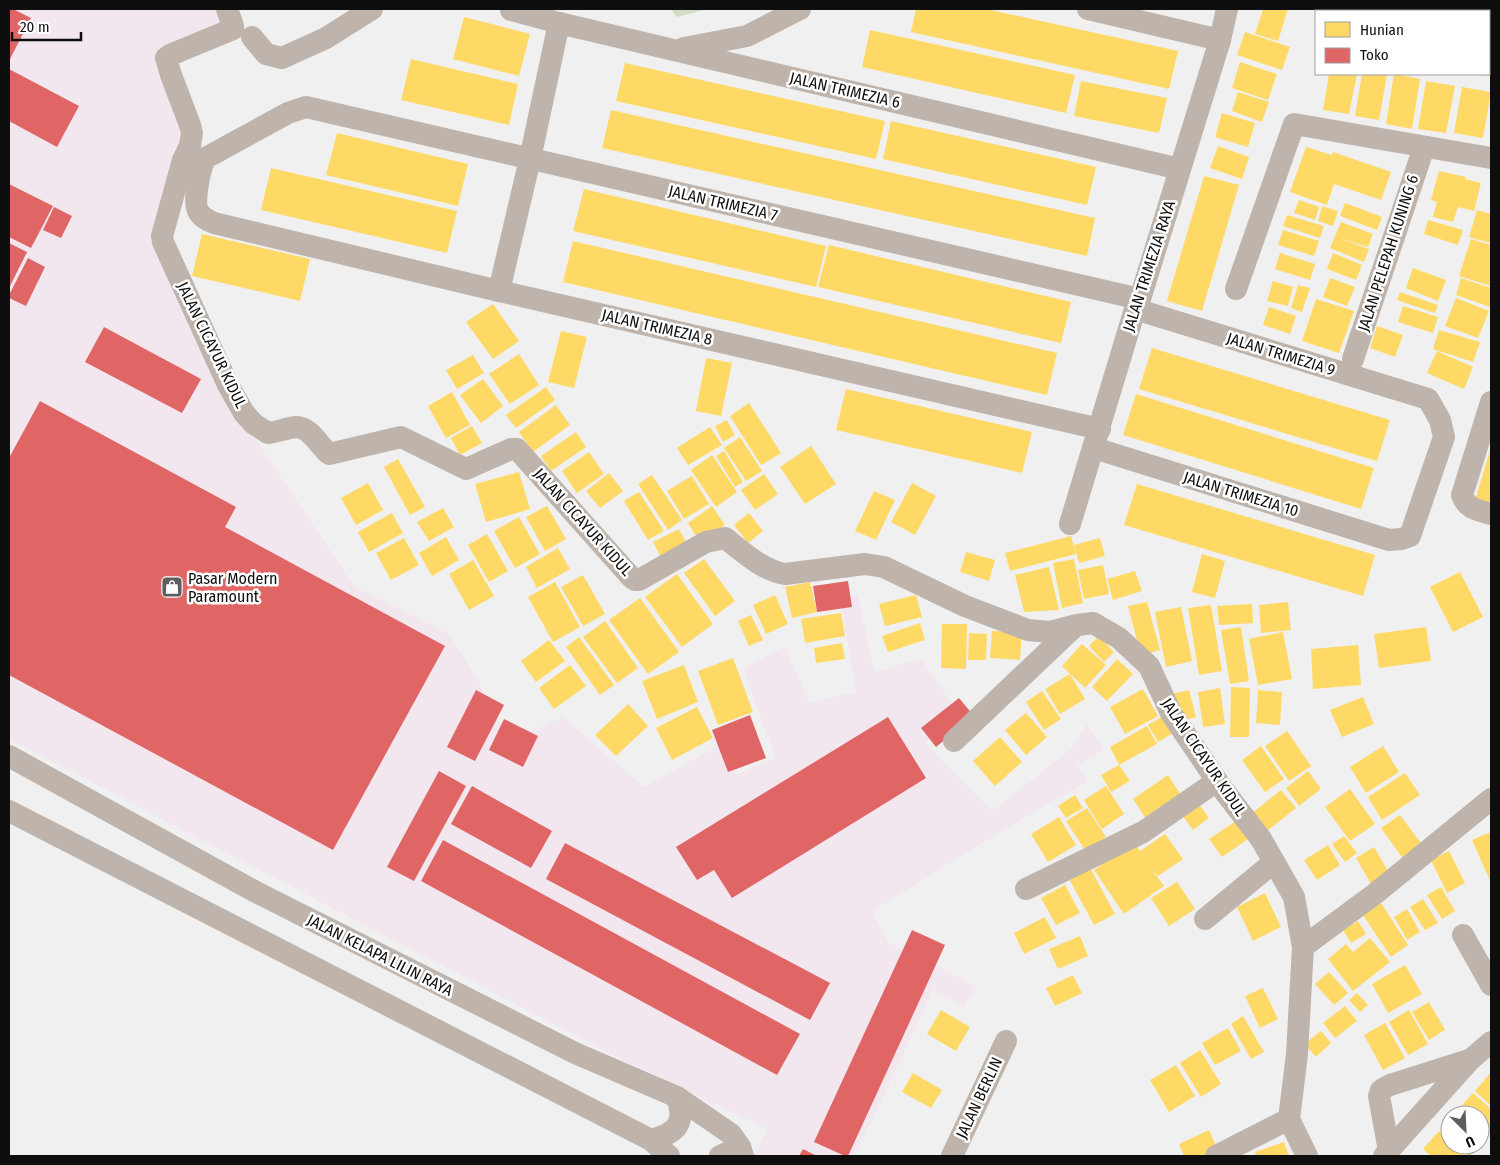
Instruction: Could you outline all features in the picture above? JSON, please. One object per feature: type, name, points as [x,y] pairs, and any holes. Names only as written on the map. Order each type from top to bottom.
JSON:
[{"type":"street","name":"JALAN CICAYUR KIDUL","points":[[227,9],[234,26],[233,29],[166,58],[192,133],[190,146],[183,160],[162,236],[163,242],[228,385],[244,412],[254,424],[268,433],[301,428],[310,434],[329,454],[401,437],[466,469],[511,449],[517,449],[631,577],[637,580],[706,542],[725,538],[742,552],[776,573],[785,574],[866,564],[884,567],[965,606],[1028,630],[1050,632],[1093,623],[1119,638],[1149,666],[1171,713],[1216,781],[1261,840],[1294,897],[1303,947],[1297,1054],[1289,1119]]},
{"type":"street","points":[[252,37],[266,54],[282,58],[326,38],[372,9]]},
{"type":"street","points":[[675,50],[747,36],[800,9]]},
{"type":"street","points":[[1088,9],[1220,40]]},
{"type":"street","name":"JALAN TRIMEZIA RAYA","points":[[1070,524],[1220,40],[1227,9]]},
{"type":"street","name":"JALAN TRIMEZIA 6","points":[[511,10],[559,23],[1180,169]]},
{"type":"street","points":[[499,291],[559,23]]},
{"type":"street","name":"JALAN TRIMEZIA 7","points":[[214,223],[201,216],[196,206],[201,166],[206,158],[288,113],[306,108],[530,159],[1137,304]]},
{"type":"street","points":[[1236,289],[1294,124],[1491,158]]},
{"type":"street","name":"JALAN PELEPAH KUNING 6","points":[[1353,360],[1424,147]]},
{"type":"street","name":"JALAN TRIMEZIA 8","points":[[214,223],[1097,438]]},
{"type":"street","name":"JALAN TRIMEZIA 9","points":[[1137,304],[1428,399],[1440,420],[1444,437],[1410,536],[1401,540],[1389,540]]},
{"type":"street","points":[[1491,402],[1462,495],[1464,502],[1469,507],[1491,514]]},
{"type":"street","name":"JALAN TRIMEZIA 10","points":[[1097,438],[1389,540]]},
{"type":"street","points":[[954,741],[1077,625]]},
{"type":"street","name":"JALAN KELAPA LILIN RAYA","points":[[9,756],[256,892],[574,1053],[677,1097],[731,1134],[742,1152]]},
{"type":"street","points":[[1026,889],[1142,832],[1216,781]]},
{"type":"street","points":[[1303,947],[1376,893],[1491,799]]},
{"type":"street","points":[[9,811],[651,1140],[670,1156]]},
{"type":"street","points":[[1205,919],[1274,862]]},
{"type":"street","points":[[1463,935],[1491,985]]},
{"type":"street","name":"JALAN BERLIN","points":[[952,1156],[1006,1040]]},
{"type":"street","points":[[1387,1153],[1470,1060],[1491,1042]]},
{"type":"street","points":[[1387,1153],[1379,1096],[1381,1090],[1390,1085],[1470,1060]]},
{"type":"street","points":[[651,1140],[666,1136],[676,1129],[680,1120],[681,1109],[677,1097]]},
{"type":"street","points":[[1216,1156],[1289,1119],[1307,1156]]},
{"type":"street","points":[[720,1156],[742,1152]]},
{"type":"shaded area","points":[[9,9],[218,9],[227,28],[156,58],[188,133],[162,228],[151,233],[226,395],[355,587],[449,634],[473,672],[510,741],[563,717],[644,787],[718,746],[736,775],[775,757],[743,669],[785,646],[809,703],[856,692],[840,597],[858,595],[874,672],[921,659],[960,715],[925,743],[992,811],[1071,749],[1087,724],[1104,750],[1077,765],[1088,781],[1005,829],[872,911],[888,942],[977,987],[963,1007],[934,989],[855,1156],[753,1156],[767,1129],[615,1056],[9,739]]},
{"type":"green space","points":[[671,9],[708,9],[677,17]]},
{"type":"building: Hunian","points":[[916,9],[986,9],[1178,51],[1169,89],[911,32]]},
{"type":"building: Hunian","points":[[1263,9],[1288,9],[1278,41],[1255,34]]},
{"type":"building: Hunian","points":[[464,17],[530,34],[519,76],[453,59]]},
{"type":"building: Hunian","points":[[870,30],[1075,75],[1066,113],[862,67]]},
{"type":"building: Hunian","points":[[1245,32],[1290,47],[1282,70],[1237,55]]},
{"type":"building: Hunian","points":[[1490,36],[1491,36],[1491,76],[1483,75],[1490,75]]},
{"type":"building: Hunian","points":[[411,59],[518,84],[509,125],[401,100]]},
{"type":"building: Hunian","points":[[1240,62],[1277,74],[1268,100],[1232,88]]},
{"type":"building: Hunian","points":[[625,63],[885,121],[876,159],[616,101]]},
{"type":"building: Hunian","points":[[1329,75],[1357,75],[1349,114],[1323,110]]},
{"type":"building: Hunian","points":[[1362,75],[1387,75],[1379,120],[1355,116]]},
{"type":"building: Hunian","points":[[1394,75],[1420,79],[1412,129],[1386,124]]},
{"type":"building: Hunian","points":[[1081,81],[1167,98],[1159,133],[1074,116]]},
{"type":"building: Hunian","points":[[1426,81],[1455,86],[1446,133],[1418,129]]},
{"type":"building: Hunian","points":[[1462,87],[1491,92],[1483,138],[1454,133]]},
{"type":"building: Hunian","points":[[1238,92],[1269,102],[1262,122],[1232,111]]},
{"type":"building: Hunian","points":[[611,110],[1095,218],[1087,256],[602,148]]},
{"type":"building: Hunian","points":[[1222,113],[1255,123],[1248,147],[1215,137]]},
{"type":"building: Hunian","points":[[891,121],[1096,167],[1087,205],[883,159]]},
{"type":"building: Hunian","points":[[337,133],[468,164],[458,206],[326,175]]},
{"type":"building: Hunian","points":[[1218,146],[1249,157],[1242,179],[1210,168]]},
{"type":"building: Hunian","points":[[1306,147],[1332,155],[1333,152],[1391,172],[1381,200],[1334,184],[1327,205],[1290,192]]},
{"type":"building: Hunian","points":[[271,168],[457,211],[447,253],[261,210]]},
{"type":"building: Hunian","points":[[1439,171],[1466,177],[1465,179],[1481,183],[1474,211],[1458,207],[1453,222],[1433,217],[1437,202],[1431,200]]},
{"type":"building: Hunian","points":[[1204,176],[1239,185],[1202,311],[1167,301]]},
{"type":"building: Hunian","points":[[584,189],[826,246],[816,287],[573,231]]},
{"type":"building: Hunian","points":[[1299,200],[1319,207],[1315,220],[1294,213]]},
{"type":"building: Hunian","points":[[1345,203],[1382,217],[1377,230],[1340,216]]},
{"type":"building: Hunian","points":[[1322,206],[1338,211],[1333,226],[1318,221]]},
{"type":"building: Hunian","points":[[1477,210],[1491,214],[1491,243],[1469,237]]},
{"type":"building: Hunian","points":[[1287,215],[1324,226],[1320,238],[1283,226]]},
{"type":"building: Hunian","points":[[1428,220],[1463,230],[1458,245],[1424,234]]},
{"type":"building: Hunian","points":[[1341,222],[1373,234],[1368,247],[1339,238],[1369,249],[1364,262],[1330,248]]},
{"type":"building: Hunian","points":[[1283,230],[1319,241],[1314,256],[1278,245]]},
{"type":"building: Hunian","points":[[202,234],[310,259],[300,301],[192,276]]},
{"type":"building: Hunian","points":[[1471,239],[1491,245],[1491,286],[1459,276]]},
{"type":"building: Hunian","points":[[573,241],[1057,353],[1047,395],[563,282]]},
{"type":"building: Hunian","points":[[829,245],[1071,302],[1061,343],[818,287]]},
{"type":"building: Hunian","points":[[1280,253],[1315,264],[1310,280],[1275,269]]},
{"type":"building: Hunian","points":[[1333,253],[1362,265],[1356,280],[1327,269]]},
{"type":"building: Hunian","points":[[1413,268],[1446,280],[1438,301],[1406,288]]},
{"type":"building: Hunian","points":[[1330,278],[1355,287],[1347,306],[1323,297]]},
{"type":"building: Hunian","points":[[1461,278],[1491,288],[1490,307],[1456,295]]},
{"type":"building: Hunian","points":[[1273,281],[1293,287],[1288,306],[1267,301]]},
{"type":"building: Hunian","points":[[1298,285],[1310,288],[1302,312],[1291,308]]},
{"type":"building: Hunian","points":[[1400,292],[1438,305],[1435,313],[1397,300]]},
{"type":"building: Hunian","points":[[1456,298],[1489,311],[1478,338],[1445,326]]},
{"type":"building: Hunian","points":[[1316,299],[1354,311],[1339,353],[1302,341]]},
{"type":"building: Hunian","points":[[493,304],[519,341],[493,359],[466,322]]},
{"type":"building: Hunian","points":[[1403,306],[1438,317],[1433,333],[1398,322]]},
{"type":"building: Hunian","points":[[1269,307],[1296,316],[1290,334],[1263,325]]},
{"type":"building: Hunian","points":[[1377,326],[1403,335],[1395,357],[1370,348]]},
{"type":"building: Hunian","points":[[1439,330],[1480,342],[1473,362],[1433,349]]},
{"type":"building: Hunian","points":[[561,331],[587,337],[574,388],[548,382]]},
{"type":"building: Hunian","points":[[1152,348],[1390,420],[1377,461],[1139,389]]},
{"type":"building: Hunian","points":[[1437,351],[1473,367],[1464,389],[1427,373]]},
{"type":"building: Hunian","points":[[519,354],[539,385],[510,404],[489,374]]},
{"type":"building: Hunian","points":[[473,355],[484,373],[457,389],[446,370]]},
{"type":"building: Hunian","points":[[706,358],[732,363],[721,416],[696,411]]},
{"type":"building: Hunian","points":[[483,379],[503,406],[481,423],[460,395]]},
{"type":"building: Hunian","points":[[546,387],[555,400],[516,428],[506,415]]},
{"type":"building: Hunian","points":[[846,389],[1032,432],[1022,473],[836,430]]},
{"type":"building: Hunian","points":[[452,392],[470,425],[446,438],[428,406]]},
{"type":"building: Hunian","points":[[1136,394],[1374,468],[1361,509],[1123,435]]},
{"type":"building: Hunian","points":[[749,403],[781,453],[761,465],[730,416]]},
{"type":"building: Hunian","points":[[556,405],[570,425],[533,452],[519,432]]},
{"type":"building: Hunian","points":[[727,420],[735,435],[723,442],[715,426]]},
{"type":"building: Hunian","points":[[472,426],[482,443],[460,455],[451,438]]},
{"type":"building: Hunian","points":[[710,427],[722,445],[688,465],[677,448]]},
{"type":"building: Hunian","points":[[576,432],[586,447],[551,471],[541,456]]},
{"type":"building: Hunian","points":[[740,437],[762,471],[746,481],[724,448]]},
{"type":"building: Hunian","points":[[811,446],[836,484],[805,504],[780,467]]},
{"type":"building: Hunian","points":[[1491,447],[1491,512],[1473,507]]},
{"type":"building: Hunian","points":[[724,451],[743,482],[735,487],[716,456]]},
{"type":"building: Hunian","points":[[589,452],[604,474],[577,493],[562,471]]},
{"type":"building: Hunian","points":[[712,455],[737,492],[716,507],[691,470]]},
{"type":"building: Hunian","points":[[398,459],[425,507],[410,515],[384,467]]},
{"type":"building: Hunian","points":[[519,472],[530,509],[486,522],[475,484]]},
{"type":"building: Hunian","points":[[609,473],[623,491],[600,508],[586,491]]},
{"type":"building: Hunian","points":[[764,474],[778,494],[755,510],[741,490]]},
{"type":"building: Hunian","points":[[652,475],[682,520],[668,530],[638,484]]},
{"type":"building: Hunian","points":[[692,476],[709,504],[684,519],[667,491]]},
{"type":"building: Hunian","points":[[368,483],[383,510],[356,525],[341,498]]},
{"type":"building: Hunian","points":[[912,483],[936,496],[915,535],[891,522]]},
{"type":"building: Hunian","points":[[1137,484],[1375,555],[1363,596],[1124,525]]},
{"type":"building: Hunian","points":[[874,491],[895,500],[876,540],[855,531]]},
{"type":"building: Hunian","points":[[639,492],[664,531],[648,540],[624,501]]},
{"type":"building: Hunian","points":[[547,506],[566,539],[545,551],[526,517]]},
{"type":"building: Hunian","points":[[712,506],[725,525],[700,542],[688,523]]},
{"type":"building: Hunian","points":[[443,508],[454,527],[429,541],[417,522]]},
{"type":"building: Hunian","points":[[392,513],[403,533],[369,552],[358,532]]},
{"type":"building: Hunian","points":[[749,513],[763,531],[748,543],[734,525]]},
{"type":"building: Hunian","points":[[519,517],[540,554],[515,568],[494,531]]},
{"type":"building: Hunian","points":[[679,529],[688,546],[662,559],[653,542]]},
{"type":"building: Hunian","points":[[487,534],[508,571],[489,582],[468,545]]},
{"type":"building: Hunian","points":[[1071,536],[1076,554],[1010,571],[1005,553]]},
{"type":"building: Hunian","points":[[446,537],[459,560],[432,576],[419,553]]},
{"type":"building: Hunian","points":[[404,538],[419,565],[391,580],[376,553]]},
{"type":"building: Hunian","points":[[1100,538],[1105,556],[1079,563],[1074,545]]},
{"type":"building: Hunian","points":[[558,548],[570,569],[537,588],[526,567]]},
{"type":"building: Hunian","points":[[966,552],[995,560],[989,581],[960,572]]},
{"type":"building: Hunian","points":[[1202,554],[1225,561],[1215,598],[1192,592]]},
{"type":"building: Hunian","points":[[704,559],[735,601],[715,616],[684,573]]},
{"type":"building: Hunian","points":[[1074,559],[1083,603],[1062,608],[1053,563]]},
{"type":"building: Hunian","points":[[473,560],[494,596],[469,610],[449,574]]},
{"type":"building: Hunian","points":[[1103,565],[1109,594],[1084,599],[1078,570]]},
{"type":"building: Hunian","points":[[1049,567],[1059,610],[1024,612],[1015,575]]},
{"type":"building: Hunian","points":[[1135,571],[1142,591],[1113,600],[1107,579]]},
{"type":"building: Hunian","points":[[1460,572],[1483,617],[1453,632],[1430,587]]},
{"type":"building: Hunian","points":[[677,574],[713,624],[682,647],[645,597]]},
{"type":"building: Hunian","points":[[583,575],[605,614],[583,626],[561,587]]},
{"type":"building: Hunian","points":[[555,582],[580,627],[553,642],[528,597]]},
{"type":"building: Hunian","points":[[810,582],[817,612],[792,618],[785,587]]},
{"type":"building: Hunian","points":[[775,595],[788,624],[766,634],[753,605]]},
{"type":"building: Hunian","points":[[916,595],[922,617],[885,626],[879,604]]},
{"type":"building: Hunian","points":[[640,598],[679,652],[648,674],[609,620]]},
{"type":"building: Hunian","points":[[1147,602],[1160,650],[1141,655],[1128,606]]},
{"type":"building: Hunian","points":[[1288,602],[1291,630],[1261,633],[1259,605]]},
{"type":"building: Hunian","points":[[1252,604],[1253,623],[1219,625],[1217,606]]},
{"type":"building: Hunian","points":[[1211,605],[1222,671],[1199,675],[1188,608]]},
{"type":"building: Hunian","points":[[1181,607],[1192,661],[1166,667],[1155,612]]},
{"type":"building: Hunian","points":[[841,613],[845,636],[805,643],[801,619]]},
{"type":"building: Hunian","points":[[751,615],[763,640],[749,646],[738,621]]},
{"type":"building: Hunian","points":[[605,621],[638,668],[617,683],[583,637]]},
{"type":"building: Hunian","points":[[920,623],[925,640],[888,652],[882,636]]},
{"type":"building: Hunian","points":[[942,624],[967,624],[966,669],[941,668]]},
{"type":"building: Hunian","points":[[1241,627],[1249,681],[1230,684],[1221,630]]},
{"type":"building: Hunian","points":[[1426,627],[1431,661],[1379,668],[1374,634]]},
{"type":"building: Hunian","points":[[992,631],[1022,632],[1020,660],[990,658]]},
{"type":"building: Hunian","points":[[1283,632],[1292,679],[1258,685],[1249,639]]},
{"type":"building: Hunian","points":[[969,633],[987,634],[986,660],[968,660]]},
{"type":"building: Hunian","points":[[1099,636],[1114,652],[1104,662],[1089,646]]},
{"type":"building: Hunian","points":[[579,637],[614,685],[600,695],[566,647]]},
{"type":"building: Hunian","points":[[549,640],[565,661],[536,682],[521,661]]},
{"type":"building: Hunian","points":[[842,643],[845,659],[816,663],[814,648]]},
{"type":"building: Hunian","points":[[1082,644],[1106,665],[1085,688],[1062,666]]},
{"type":"building: Hunian","points":[[1358,645],[1361,685],[1313,689],[1311,649]]},
{"type":"building: Hunian","points":[[733,658],[753,712],[718,725],[698,671]]},
{"type":"building: Hunian","points":[[1117,659],[1133,674],[1107,701],[1092,687]]},
{"type":"building: Hunian","points":[[570,665],[586,686],[554,709],[539,688]]},
{"type":"building: Hunian","points":[[684,665],[698,702],[657,719],[642,681]]},
{"type":"building: Hunian","points":[[1070,674],[1085,699],[1060,714],[1045,689]]},
{"type":"building: Hunian","points":[[1231,687],[1250,688],[1249,737],[1230,737]]},
{"type":"building: Hunian","points":[[1220,688],[1225,724],[1203,727],[1198,692]]},
{"type":"building: Hunian","points":[[1143,689],[1158,716],[1125,734],[1110,707]]},
{"type":"building: Hunian","points":[[1189,690],[1196,717],[1179,722],[1172,694]]},
{"type":"building: Hunian","points":[[1258,690],[1282,692],[1280,725],[1256,723]]},
{"type":"building: Hunian","points":[[1042,691],[1061,719],[1044,730],[1026,702]]},
{"type":"building: Hunian","points":[[1363,697],[1374,724],[1342,737],[1330,710]]},
{"type":"building: Hunian","points":[[628,704],[648,726],[616,756],[595,735]]},
{"type":"building: Hunian","points":[[697,707],[713,738],[672,760],[656,728]]},
{"type":"building: Hunian","points":[[1026,713],[1047,737],[1026,755],[1005,730]]},
{"type":"building: Hunian","points":[[1165,715],[1175,732],[1158,742],[1148,725]]},
{"type":"building: Hunian","points":[[1147,726],[1157,744],[1119,765],[1110,747]]},
{"type":"building: Hunian","points":[[1287,731],[1311,766],[1289,781],[1265,746]]},
{"type":"building: Hunian","points":[[1000,737],[1022,762],[995,786],[973,761]]},
{"type":"building: Hunian","points":[[1261,746],[1284,779],[1265,792],[1242,760]]},
{"type":"building: Hunian","points":[[1383,746],[1399,772],[1366,793],[1350,767]]},
{"type":"building: Hunian","points":[[1119,765],[1130,781],[1111,792],[1101,775]]},
{"type":"building: Hunian","points":[[1308,771],[1321,789],[1299,806],[1286,788]]},
{"type":"building: Hunian","points":[[1405,773],[1420,795],[1382,820],[1368,797]]},
{"type":"building: Hunian","points":[[1168,775],[1184,800],[1149,823],[1133,799]]},
{"type":"building: Hunian","points":[[1106,786],[1124,814],[1102,829],[1084,800]]},
{"type":"building: Hunian","points":[[1350,789],[1375,824],[1350,841],[1325,807]]},
{"type":"building: Hunian","points":[[1281,790],[1296,808],[1266,832],[1251,814]]},
{"type":"building: Hunian","points":[[1075,795],[1083,808],[1066,818],[1058,806]]},
{"type":"building: Hunian","points":[[1196,800],[1209,818],[1193,830],[1180,812]]},
{"type":"building: Hunian","points":[[1087,808],[1106,837],[1085,850],[1066,821]]},
{"type":"building: Hunian","points":[[1400,815],[1423,846],[1404,860],[1381,828]]},
{"type":"building: Hunian","points":[[1059,817],[1076,845],[1048,862],[1031,834]]},
{"type":"building: Hunian","points":[[1236,821],[1248,839],[1222,857],[1209,839]]},
{"type":"building: Hunian","points":[[1491,832],[1491,883],[1472,840]]},
{"type":"building: Hunian","points":[[1165,834],[1183,859],[1158,876],[1151,868],[1164,886],[1124,914],[1094,870],[1134,842],[1140,851]]},
{"type":"building: Hunian","points":[[1344,836],[1357,853],[1345,862],[1332,844]]},
{"type":"building: Hunian","points":[[1328,845],[1340,865],[1317,880],[1304,860]]},
{"type":"building: Hunian","points":[[1374,847],[1392,878],[1374,889],[1356,858]]},
{"type":"building: Hunian","points":[[1449,851],[1465,883],[1447,893],[1431,860]]},
{"type":"building: Hunian","points":[[1088,864],[1115,914],[1094,925],[1067,875]]},
{"type":"building: Hunian","points":[[1177,882],[1195,909],[1169,926],[1151,898]]},
{"type":"building: Hunian","points":[[1065,885],[1080,913],[1056,925],[1041,898]]},
{"type":"building: Hunian","points":[[1441,887],[1455,911],[1442,919],[1427,895]]},
{"type":"building: Hunian","points":[[1265,893],[1281,927],[1253,941],[1237,907]]},
{"type":"building: Hunian","points":[[1423,899],[1438,923],[1425,930],[1410,907]]},
{"type":"building: Hunian","points":[[1381,903],[1408,945],[1391,957],[1363,915]]},
{"type":"building: Hunian","points":[[1407,909],[1420,932],[1407,940],[1394,917]]},
{"type":"building: Hunian","points":[[1045,917],[1056,938],[1024,954],[1014,933]]},
{"type":"building: Hunian","points":[[1358,921],[1366,934],[1351,943],[1343,930]]},
{"type":"building: Hunian","points":[[1080,936],[1088,956],[1058,969],[1049,949]]},
{"type":"building: Hunian","points":[[1370,938],[1390,962],[1353,991],[1328,959],[1346,944],[1353,952]]},
{"type":"building: Hunian","points":[[1405,965],[1422,994],[1388,1013],[1372,984]]},
{"type":"building: Hunian","points":[[1329,972],[1348,993],[1334,1005],[1315,984]]},
{"type":"building: Hunian","points":[[1073,975],[1082,993],[1055,1006],[1046,988]]},
{"type":"building: Hunian","points":[[1263,988],[1278,1019],[1260,1028],[1245,996]]},
{"type":"building: Hunian","points":[[1357,993],[1368,1005],[1360,1012],[1349,1000]]},
{"type":"building: Hunian","points":[[1429,1002],[1445,1030],[1429,1040],[1412,1012]]},
{"type":"building: Hunian","points":[[1345,1006],[1357,1021],[1335,1038],[1323,1023]]},
{"type":"building: Hunian","points":[[941,1010],[970,1027],[956,1051],[927,1034]]},
{"type":"building: Hunian","points":[[1409,1010],[1428,1044],[1408,1055],[1389,1022]]},
{"type":"building: Hunian","points":[[1243,1016],[1264,1052],[1251,1059],[1231,1024]]},
{"type":"building: Hunian","points":[[1385,1023],[1405,1058],[1383,1070],[1364,1035]]},
{"type":"building: Hunian","points":[[1228,1028],[1241,1051],[1215,1065],[1202,1043]]},
{"type":"building: Hunian","points":[[1321,1031],[1331,1043],[1316,1057],[1305,1044]]},
{"type":"building: Hunian","points":[[1200,1050],[1221,1084],[1201,1097],[1180,1063]]},
{"type":"building: Hunian","points":[[1176,1065],[1195,1096],[1169,1112],[1150,1080]]},
{"type":"building: Hunian","points":[[1491,1072],[1491,1106],[1475,1091]]},
{"type":"building: Hunian","points":[[913,1073],[942,1090],[931,1108],[902,1092]]},
{"type":"building: Hunian","points":[[1473,1093],[1486,1105],[1462,1105]]},
{"type":"building: Hunian","points":[[1490,1108],[1491,1109],[1490,1134]]},
{"type":"building: Hunian","points":[[1209,1130],[1218,1150],[1204,1156],[1184,1156],[1179,1144]]},
{"type":"building: Hunian","points":[[1439,1131],[1440,1155],[1466,1156],[1431,1156],[1423,1149]]},
{"type":"building: Hunian","points":[[1284,1142],[1289,1156],[1256,1156],[1255,1152]]},
{"type":"building: Toko","points":[[9,9],[13,9],[31,18],[9,61]]},
{"type":"building: Toko","points":[[9,69],[79,106],[57,147],[9,121]]},
{"type":"building: Toko","points":[[9,184],[53,206],[31,248],[9,237]]},
{"type":"building: Toko","points":[[54,207],[72,216],[61,238],[43,230]]},
{"type":"building: Toko","points":[[9,243],[27,252],[9,288]]},
{"type":"building: Toko","points":[[28,258],[45,267],[26,306],[9,298],[9,295]]},
{"type":"building: Toko","points":[[104,327],[201,379],[182,413],[85,362]]},
{"type":"building: Toko","name":"Pasar Modern Paramount","points":[[40,401],[236,507],[225,527],[445,646],[333,850],[9,675],[9,458]]},
{"type":"building: Toko","points":[[848,581],[852,607],[817,612],[813,586]]},
{"type":"building: Toko","points":[[476,690],[504,705],[475,761],[447,747]]},
{"type":"building: Toko","points":[[959,698],[974,716],[936,747],[921,728]]},
{"type":"building: Toko","points":[[750,715],[766,758],[728,772],[712,730]]},
{"type":"building: Toko","points":[[888,717],[926,778],[732,898],[714,870],[697,880],[676,847]]},
{"type":"building: Toko","points":[[504,719],[538,736],[523,767],[489,750]]},
{"type":"building: Toko","points":[[439,771],[466,786],[414,881],[387,867]]},
{"type":"building: Toko","points":[[472,786],[552,831],[531,868],[451,824]]},
{"type":"building: Toko","points":[[443,840],[800,1034],[777,1075],[421,881]]},
{"type":"building: Toko","points":[[565,843],[830,983],[810,1020],[546,879]]},
{"type":"building: Toko","points":[[912,930],[945,945],[848,1156],[845,1156],[814,1142]]},
{"type":"building: Toko","points":[[803,1149],[817,1156],[799,1156]]},
{"type":"place","name":"Pasar Modern Paramount","points":[[172,587]]}]
